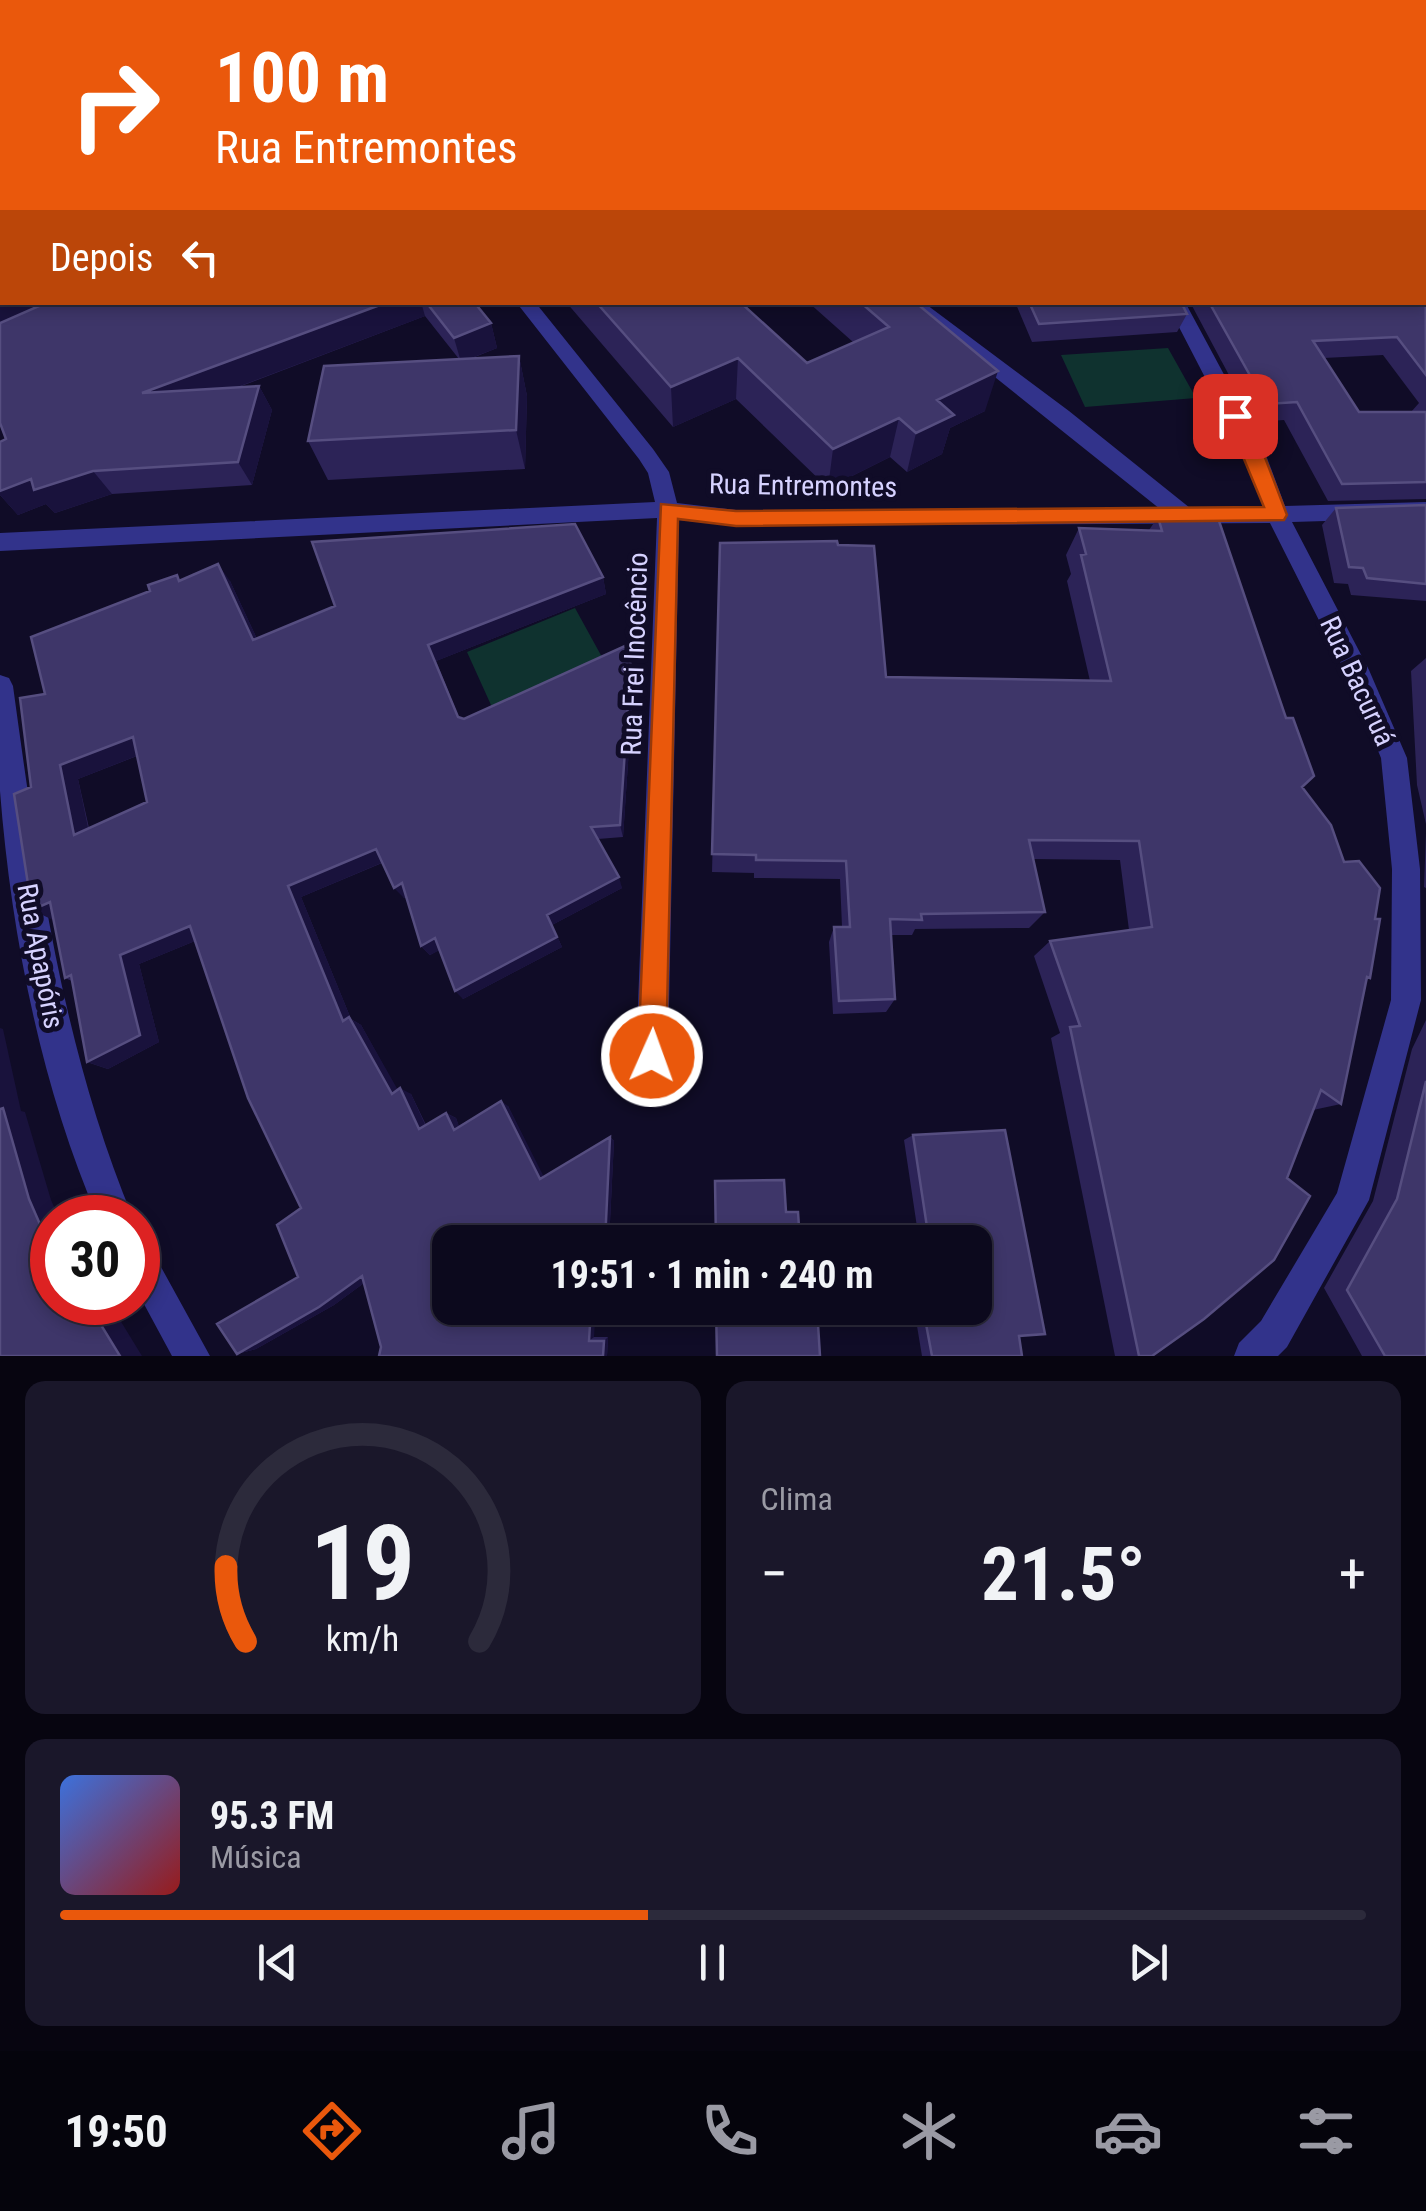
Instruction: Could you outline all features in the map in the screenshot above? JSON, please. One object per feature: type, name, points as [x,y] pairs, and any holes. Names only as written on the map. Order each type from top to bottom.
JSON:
[{"type":"street","name":"Rua Frei Inocêncio","points":[[527,305],[639,443],[658,472],[668,510],[652,1056]]},
{"type":"street","points":[[914,305],[1062,416],[1185,516]]},
{"type":"street","name":"Rua Bacuruá","points":[[1177,305],[1252,447],[1277,515],[1360,677],[1394,758],[1406,869],[1406,1000],[1352,1200],[1274,1334],[1252,1356]]},
{"type":"street","name":"Rua Entremontes","points":[[0,542],[668,510],[736,518],[1277,515],[1426,510]]},
{"type":"street","name":"Rua Apapóris","points":[[0,686],[36,950],[66,1081],[104,1195]]},
{"type":"street","points":[[160,1298],[192,1356]]},
{"type":"green space","points":[[1168,348],[1196,398],[1085,407],[1061,355]]},
{"type":"green space","points":[[575,608],[608,668],[496,716],[467,652]]},
{"type":"building","points":[[41,305],[380,305],[142,393],[259,386],[238,462],[93,471],[34,490],[31,479],[0,491],[0,442],[6,439],[0,423],[0,323]]},
{"type":"building","points":[[428,305],[476,305],[491,323],[454,338]]},
{"type":"building","points":[[599,305],[743,305],[807,363],[889,327],[863,305],[919,305],[998,371],[937,400],[954,415],[916,433],[899,418],[833,449],[738,358],[671,387]]},
{"type":"building","points":[[1030,305],[1182,305],[1187,314],[1039,324]]},
{"type":"building","points":[[1211,305],[1426,305],[1426,375],[1397,337],[1313,341],[1359,412],[1426,412],[1426,482],[1342,484],[1297,402],[1266,404]]},
{"type":"building","points":[[519,356],[516,430],[308,441],[324,366]]},
{"type":"building","points":[[1426,505],[1426,584],[1367,578],[1363,568],[1349,567],[1336,508]]},
{"type":"building","points":[[1158,517],[1218,518],[1286,718],[1293,718],[1314,776],[1302,787],[1331,825],[1344,862],[1359,861],[1380,888],[1375,919],[1380,919],[1341,1104],[1321,1090],[1287,1178],[1310,1196],[1274,1260],[1204,1319],[1152,1356],[1139,1356],[1070,1027],[1080,1026],[1050,941],[1152,927],[1139,841],[1029,840],[1045,912],[921,914],[922,920],[890,919],[895,999],[839,1001],[834,927],[850,927],[846,861],[756,860],[756,855],[712,854],[720,543],[837,541],[838,545],[874,546],[886,677],[1111,681],[1081,555],[1086,554],[1079,528],[1162,531]]},
{"type":"building","points":[[575,524],[603,577],[428,645],[458,717],[464,719],[627,645],[635,688],[629,689],[620,825],[591,827],[619,877],[547,915],[557,937],[455,991],[435,938],[421,946],[402,883],[394,888],[376,849],[288,886],[343,1021],[349,1017],[392,1094],[400,1088],[419,1129],[446,1113],[454,1130],[501,1101],[540,1179],[610,1137],[606,1225],[432,1225],[432,1325],[590,1325],[589,1341],[604,1341],[603,1356],[379,1356],[381,1347],[362,1276],[319,1307],[237,1354],[217,1324],[298,1277],[277,1225],[301,1208],[248,1098],[190,926],[120,955],[140,1035],[87,1062],[71,975],[65,978],[50,902],[32,910],[14,794],[31,787],[20,698],[45,694],[31,637],[150,591],[148,585],[177,575],[179,581],[218,564],[253,640],[335,606],[312,542]],"holes":[[[133,737],[147,802],[74,835],[60,765]]]},
{"type":"building","points":[[1426,1081],[1426,1356],[1385,1356],[1347,1290],[1397,1199]]},
{"type":"building","points":[[3,1108],[30,1201],[30,1325],[101,1325],[120,1356],[0,1356]]},
{"type":"building","points":[[1005,1130],[1045,1334],[1019,1336],[1022,1356],[932,1356],[926,1325],[992,1325],[992,1225],[927,1225],[913,1135]]},
{"type":"building","points":[[784,1180],[786,1212],[798,1212],[799,1225],[716,1225],[715,1181]]},
{"type":"building","points":[[716,1325],[818,1325],[820,1356],[717,1356]]},
{"type":"route","points":[[652,1056],[668,510],[736,518],[1277,515],[1252,447],[1235,416]]}]
